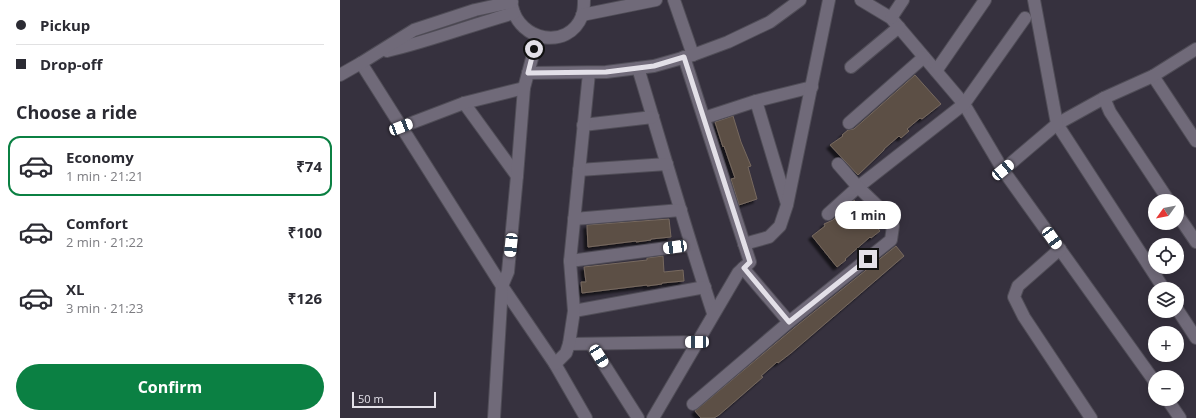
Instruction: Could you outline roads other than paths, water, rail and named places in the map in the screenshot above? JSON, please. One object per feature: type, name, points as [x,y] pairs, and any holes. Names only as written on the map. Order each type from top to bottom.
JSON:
[{"type":"street","points":[[340,75],[414,30],[475,10],[512,5],[519,24],[528,31],[538,36],[549,38],[559,36],[569,32],[577,24],[582,15],[584,0]]},
{"type":"street","points":[[582,15],[656,0]]},
{"type":"street","points":[[653,418],[738,274],[750,262],[704,118],[674,0]]},
{"type":"street","points":[[528,73],[589,73],[654,66],[689,56],[728,42],[770,22],[800,0]]},
{"type":"street","points":[[744,244],[769,237],[780,226],[787,205],[830,0]]},
{"type":"street","points":[[861,0],[895,22],[964,104],[1003,170],[1148,372]]},
{"type":"street","points":[[851,67],[895,22],[902,0]]},
{"type":"street","points":[[936,71],[985,0]]},
{"type":"street","points":[[1034,0],[1058,124],[1160,282]]},
{"type":"street","points":[[828,214],[858,187],[964,104],[1025,18]]},
{"type":"street","points":[[494,418],[502,286],[508,272],[524,88],[538,36]]},
{"type":"street","points":[[1003,170],[1058,124],[1104,98],[1152,76],[1196,49]]},
{"type":"street","points":[[849,123],[924,57]]},
{"type":"street","points":[[361,63],[502,286],[555,364],[586,418]]},
{"type":"street","points":[[638,68],[690,244],[714,313]]},
{"type":"street","points":[[555,364],[566,352],[569,344],[574,311],[570,261],[589,73]]},
{"type":"street","points":[[1152,76],[1196,141]]},
{"type":"street","points":[[704,118],[756,101],[812,87]]},
{"type":"street","points":[[401,127],[464,103],[524,88]]},
{"type":"street","points":[[1104,98],[1110,112],[1164,194]]},
{"type":"street","points":[[756,101],[787,205]]},
{"type":"street","points":[[464,103],[517,176]]},
{"type":"street","points":[[583,125],[653,117]]},
{"type":"street","points":[[578,170],[667,164]]},
{"type":"street","points":[[693,404],[789,322],[891,240],[893,226],[882,210],[858,187],[838,164]]},
{"type":"street","points":[[574,219],[681,210]]},
{"type":"street","points":[[1184,224],[1196,242]]},
{"type":"street","points":[[570,261],[690,244]]},
{"type":"street","points":[[1060,249],[1018,286],[1014,297],[1024,317],[1091,418]]},
{"type":"street","points":[[744,268],[789,322]]},
{"type":"street","points":[[574,311],[705,287]]},
{"type":"street","points":[[1183,318],[1196,338]]},
{"type":"street","points":[[569,344],[697,342]]},
{"type":"street","points":[[591,344],[638,418]]},
{"type":"street","points":[[1172,406],[1180,418]]}]
